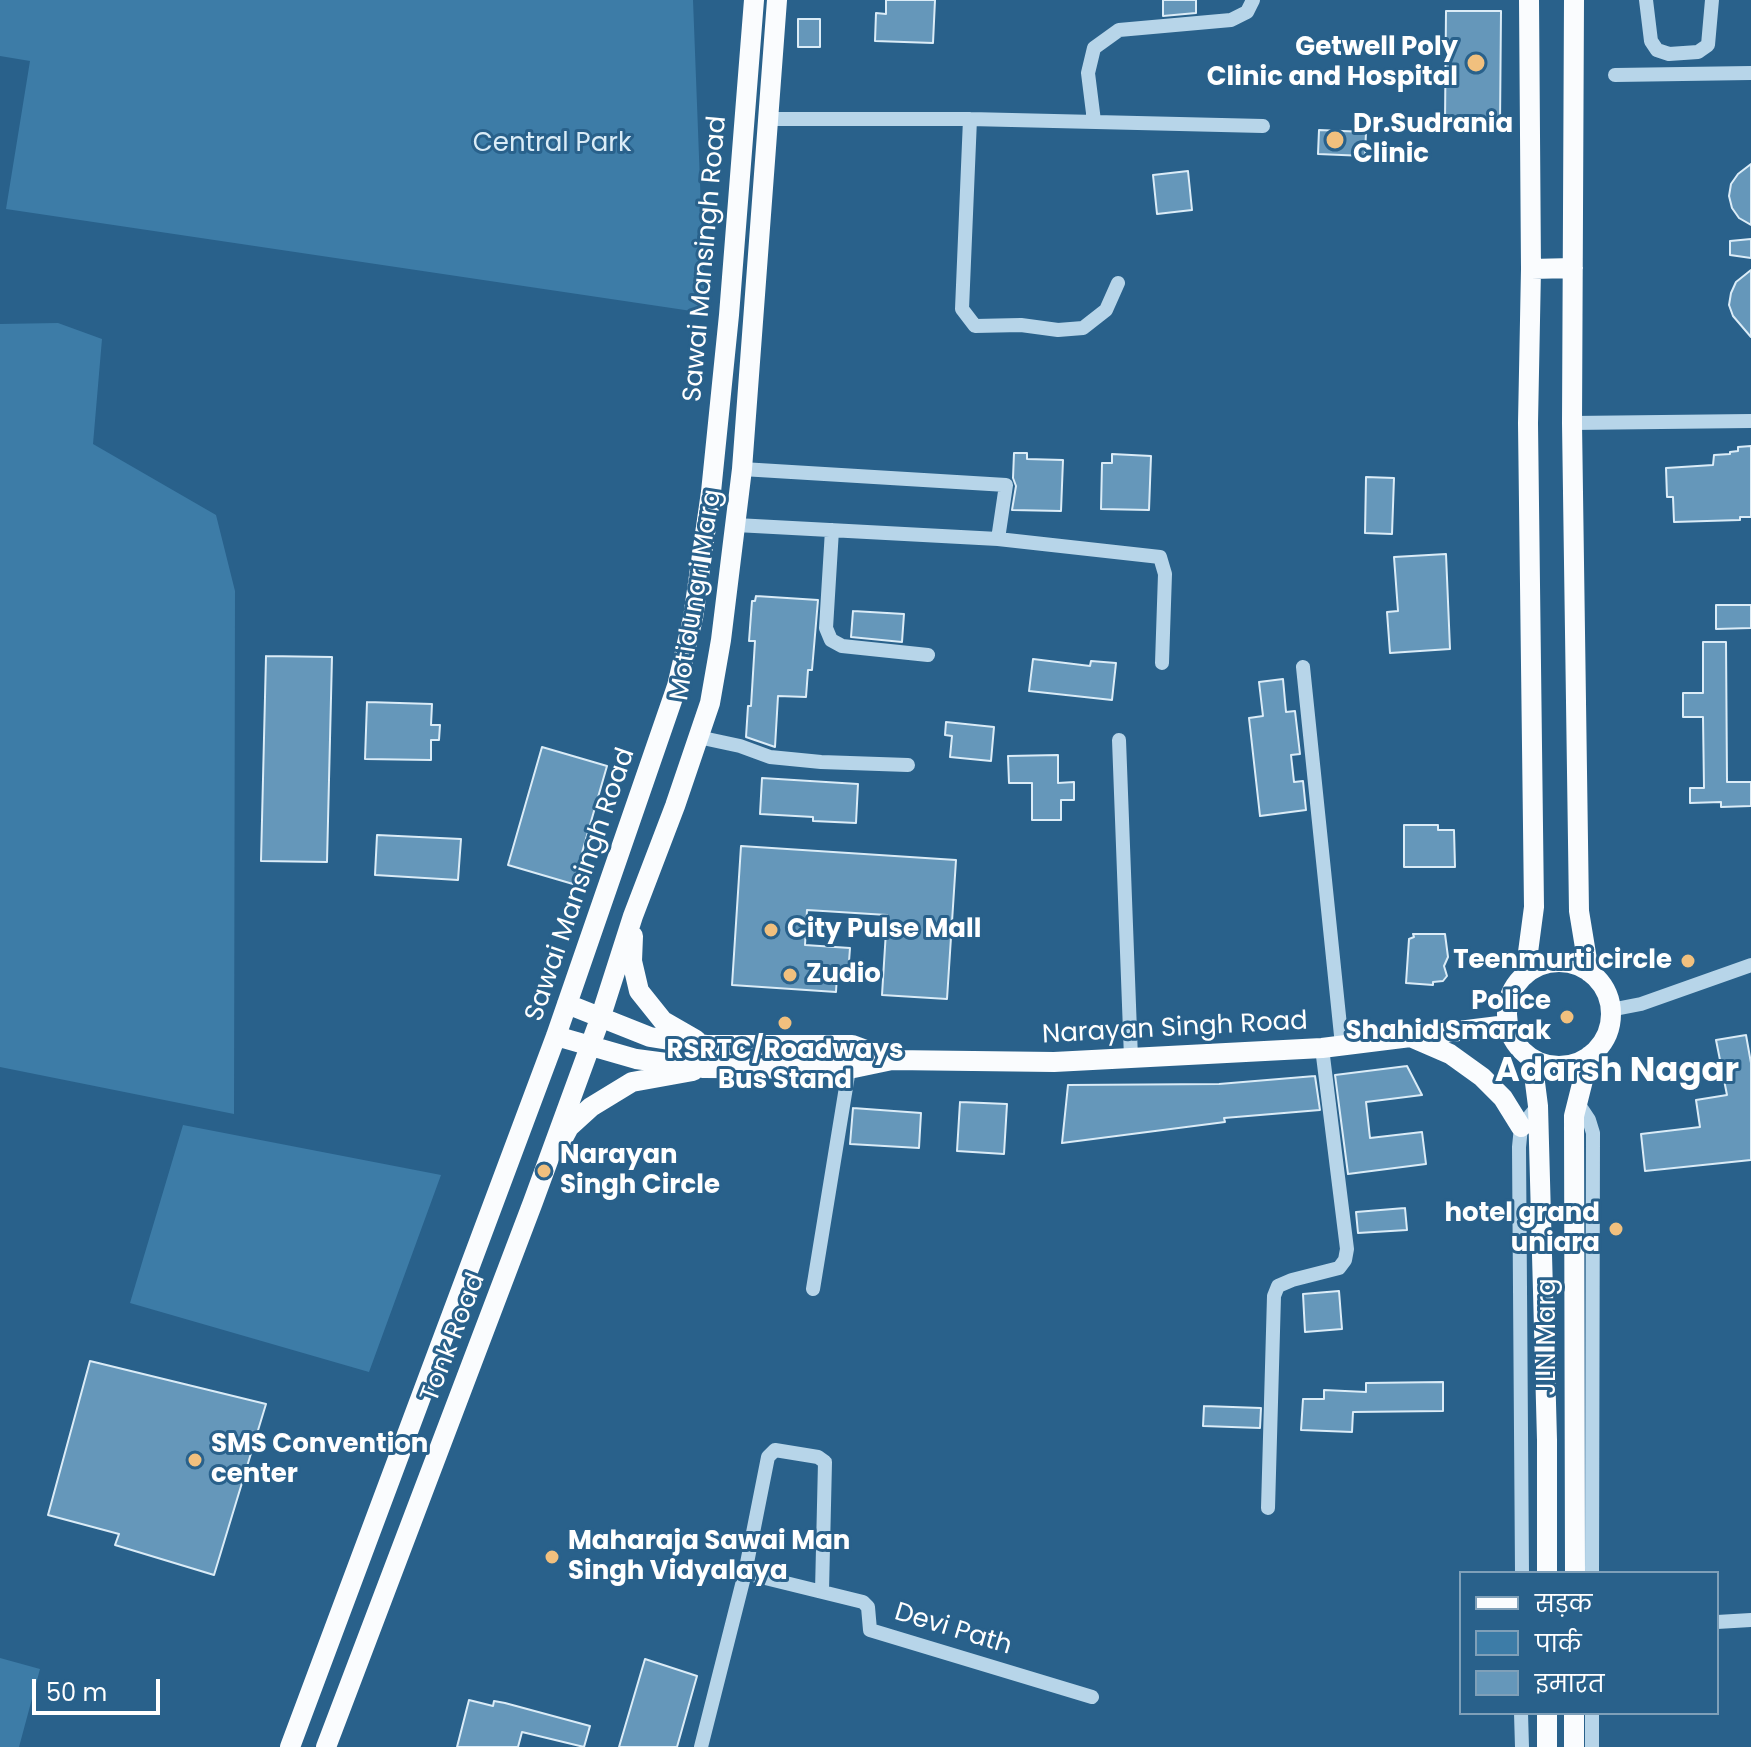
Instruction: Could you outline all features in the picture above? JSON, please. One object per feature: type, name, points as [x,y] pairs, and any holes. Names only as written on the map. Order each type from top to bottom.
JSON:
[{"type":"main road","name":"Sawai Mansingh Road","points":[[290,1747],[556,1036],[673,698],[693,618],[711,492],[729,315],[754,0]]},
{"type":"main road","name":"Motidungri Marg","points":[[544,1171],[710,703],[742,469],[777,0]]},
{"type":"main road","points":[[1525,975],[1534,907],[1528,423],[1531,269],[1529,0]]},
{"type":"main road","points":[[1574,0],[1572,423],[1579,911],[1589,972]]},
{"type":"main road","points":[[1531,269],[1573,268]]},
{"type":"main road","points":[[633,916],[632,961],[639,991],[663,1021],[706,1045]]},
{"type":"main road","points":[[1556,962],[1573,964],[1589,972],[1602,985],[1610,1001],[1611,1021],[1605,1040],[1581,1062],[1562,1067],[1549,1066],[1532,1059],[1514,1043],[1507,1025],[1507,1005],[1513,990],[1525,975],[1537,967],[1556,962]]},
{"type":"main road","points":[[567,1004],[650,1037],[706,1045],[852,1045],[892,1060]]},
{"type":"main road","name":"Narayan Singh Road","points":[[892,1060],[1054,1062],[1131,1058],[1332,1046],[1507,1025]]},
{"type":"main road","points":[[556,1036],[636,1059],[704,1068],[849,1069],[892,1060]]},
{"type":"main road","points":[[1411,1037],[1450,1054],[1482,1077],[1503,1098],[1521,1127]]},
{"type":"main road","name":"JLN Marg","points":[[1575,1571],[1574,1116],[1589,1056]]},
{"type":"main road","name":"JLN Marg","points":[[1532,1059],[1538,1106],[1547,1440],[1547,1571]]},
{"type":"main road","points":[[544,1171],[569,1127],[591,1107],[632,1082],[704,1068]]},
{"type":"main road","name":"Tonk Road","points":[[326,1747],[544,1171]]},
{"type":"main road","points":[[1547,1715],[1547,1747]]},
{"type":"main road","points":[[1574,1715],[1574,1747]]},
{"type":"street","points":[[1094,121],[1088,73],[1094,48],[1119,30],[1231,20],[1247,12],[1253,0]]},
{"type":"street","points":[[1646,0],[1651,41],[1657,50],[1669,54],[1698,52],[1708,45],[1712,0]]},
{"type":"street","points":[[1615,75],[1751,73]]},
{"type":"street","points":[[768,119],[970,119],[1263,126]]},
{"type":"street","points":[[970,119],[962,309],[975,326],[1021,325],[1058,330],[1083,328],[1106,310],[1118,283]]},
{"type":"street","points":[[1572,423],[1751,421]]},
{"type":"street","points":[[742,469],[1006,485],[998,539]]},
{"type":"street","points":[[736,525],[998,539],[1160,557],[1165,574],[1162,663]]},
{"type":"street","points":[[832,530],[826,628],[831,640],[842,646],[928,655]]},
{"type":"street","points":[[1268,1508],[1274,1296],[1278,1286],[1339,1268],[1345,1260],[1347,1249],[1303,667]]},
{"type":"street","points":[[698,737],[740,746],[770,757],[908,765]]},
{"type":"street","points":[[1119,740],[1131,1058]]},
{"type":"street","points":[[1610,1010],[1641,1004],[1751,965]]},
{"type":"street","points":[[813,1289],[849,1069]]},
{"type":"street","points":[[1577,1102],[1589,1120],[1593,1133],[1592,1571]]},
{"type":"street","points":[[1522,1571],[1519,1147],[1521,1127],[1538,1106]]},
{"type":"street","points":[[705,1746],[771,1453],[781,1449],[818,1457],[825,1462],[822,1591]]},
{"type":"street","name":"Devi Path","points":[[745,1573],[866,1604],[869,1629],[872,1631],[1092,1697]]},
{"type":"street","points":[[1719,1622],[1751,1620]]},
{"type":"street","points":[[1521,1715],[1522,1747]]},
{"type":"street","points":[[1592,1715],[1592,1747]]},
{"type":"green space","name":"Central Park","points":[[0,0],[693,0],[705,313],[6,209],[30,61],[0,56]]},
{"type":"green space","points":[[58,323],[102,339],[93,444],[216,515],[235,591],[234,1114],[0,1067],[0,324]]},
{"type":"green space","points":[[183,1125],[441,1175],[369,1372],[130,1303]]},
{"type":"green space","points":[[0,1658],[40,1669],[19,1747],[0,1747]]},
{"type":"building","points":[[886,0],[935,0],[933,43],[875,41],[876,13],[886,14]]},
{"type":"building","points":[[1163,0],[1196,0],[1196,13],[1163,16]]},
{"type":"building","points":[[1446,11],[1501,11],[1500,123],[1445,122]]},
{"type":"building","points":[[798,19],[820,19],[820,47],[798,47]]},
{"type":"building","points":[[1319,130],[1366,132],[1365,156],[1318,154]]},
{"type":"building","points":[[1751,164],[1751,225],[1739,218],[1729,196],[1731,184]]},
{"type":"building","points":[[1188,171],[1192,210],[1157,214],[1153,175]]},
{"type":"building","points":[[1751,239],[1751,258],[1730,255],[1730,241]]},
{"type":"building","points":[[1751,270],[1751,337],[1733,316],[1729,305],[1736,282]]},
{"type":"building","points":[[1751,446],[1751,517],[1674,522],[1673,497],[1667,497],[1666,468],[1713,465],[1714,455],[1730,454],[1738,451],[1738,447]]},
{"type":"building","points":[[1014,453],[1027,453],[1027,459],[1063,460],[1061,511],[1012,510],[1016,486],[1013,478]]},
{"type":"building","points":[[1112,454],[1151,456],[1149,510],[1101,509],[1102,463],[1112,463]]},
{"type":"building","points":[[1366,477],[1394,478],[1392,534],[1365,533]]},
{"type":"building","points":[[1446,554],[1450,649],[1390,653],[1387,612],[1398,611],[1394,557]]},
{"type":"building","points":[[756,596],[818,600],[812,670],[808,670],[806,697],[778,696],[775,747],[746,737],[755,641],[749,641],[752,601]]},
{"type":"building","points":[[1716,605],[1751,605],[1751,628],[1716,629]]},
{"type":"building","points":[[853,611],[904,614],[902,642],[851,637]]},
{"type":"building","points":[[1703,642],[1726,642],[1727,782],[1751,782],[1751,806],[1721,807],[1721,802],[1690,803],[1690,788],[1704,788],[1703,717],[1683,717],[1683,693],[1703,693]]},
{"type":"building","points":[[266,656],[332,657],[327,862],[261,861]]},
{"type":"building","points":[[1033,659],[1090,666],[1091,661],[1116,663],[1112,700],[1029,691]]},
{"type":"building","points":[[1283,679],[1286,712],[1295,711],[1300,754],[1291,755],[1294,782],[1303,781],[1306,810],[1260,816],[1249,718],[1263,716],[1259,682]]},
{"type":"building","points":[[367,702],[432,704],[431,725],[440,725],[439,740],[431,740],[431,760],[365,759]]},
{"type":"building","points":[[946,722],[994,727],[991,761],[950,757],[952,736],[945,735]]},
{"type":"building","points":[[542,747],[607,766],[573,884],[508,865]]},
{"type":"building","points":[[1058,755],[1058,783],[1074,782],[1074,800],[1061,800],[1061,820],[1032,820],[1032,783],[1009,783],[1008,756]]},
{"type":"building","points":[[762,778],[858,784],[856,823],[760,814]]},
{"type":"building","points":[[1404,825],[1438,825],[1438,830],[1454,830],[1455,867],[1404,867]]},
{"type":"building","points":[[377,835],[461,839],[458,880],[375,875]]},
{"type":"building","name":"City Pulse Mall","points":[[741,846],[956,860],[947,999],[882,995],[887,915],[807,910],[805,945],[850,948],[848,975],[837,975],[836,992],[732,985]]},
{"type":"building","points":[[1413,934],[1445,934],[1448,957],[1444,966],[1447,976],[1443,981],[1433,982],[1433,985],[1406,983],[1409,939],[1414,937]]},
{"type":"building","points":[[1746,1035],[1751,1063],[1751,1160],[1645,1171],[1641,1134],[1700,1127],[1696,1100],[1727,1095],[1716,1040]]},
{"type":"building","points":[[1407,1066],[1422,1095],[1366,1102],[1370,1138],[1422,1132],[1426,1164],[1348,1174],[1335,1075]]},
{"type":"building","points":[[1315,1076],[1320,1110],[1224,1118],[1225,1122],[1062,1143],[1068,1085],[1219,1084]]},
{"type":"building","points":[[960,1102],[1007,1104],[1004,1154],[957,1151]]},
{"type":"building","points":[[853,1108],[921,1113],[919,1148],[850,1144]]},
{"type":"building","points":[[1405,1208],[1407,1230],[1358,1233],[1356,1212]]},
{"type":"building","points":[[1339,1291],[1342,1329],[1305,1332],[1303,1294]]},
{"type":"building","name":"SMS Convention center","points":[[90,1361],[266,1404],[214,1575],[115,1545],[119,1534],[48,1515]]},
{"type":"building","points":[[1443,1382],[1443,1411],[1353,1412],[1352,1432],[1301,1430],[1303,1399],[1324,1399],[1324,1390],[1366,1392],[1366,1383]]},
{"type":"building","points":[[1204,1406],[1261,1408],[1260,1428],[1203,1426]]},
{"type":"building","points":[[645,1659],[697,1676],[677,1747],[619,1747]]},
{"type":"building","points":[[469,1700],[493,1706],[494,1701],[505,1703],[590,1726],[584,1747],[522,1732],[518,1747],[457,1747]]},
{"type":"place","name":"Getwell Poly Clinic and Hospital","points":[[1476,63]]},
{"type":"place","name":"Dr.Sudrania Clinic","points":[[1335,140]]},
{"type":"place","name":"City Pulse Mall","points":[[771,930]]},
{"type":"place","name":"Teenmurti circle","points":[[1688,961]]},
{"type":"place","name":"Zudio","points":[[790,975]]},
{"type":"place","name":"Police Shahid Smarak","points":[[1567,1017]]},
{"type":"place","name":"RSRTC/Roadways Bus Stand","points":[[785,1023]]},
{"type":"place","name":"Narayan Singh Circle","points":[[544,1171]]},
{"type":"place","name":"hotel grand uniara","points":[[1616,1229]]},
{"type":"place","name":"SMS Convention center","points":[[195,1460]]},
{"type":"place","name":"Maharaja Sawai Man Singh Vidyalaya","points":[[552,1557]]},
{"type":"district","name":"Adarsh Nagar","points":[[1617,1072]]}]
